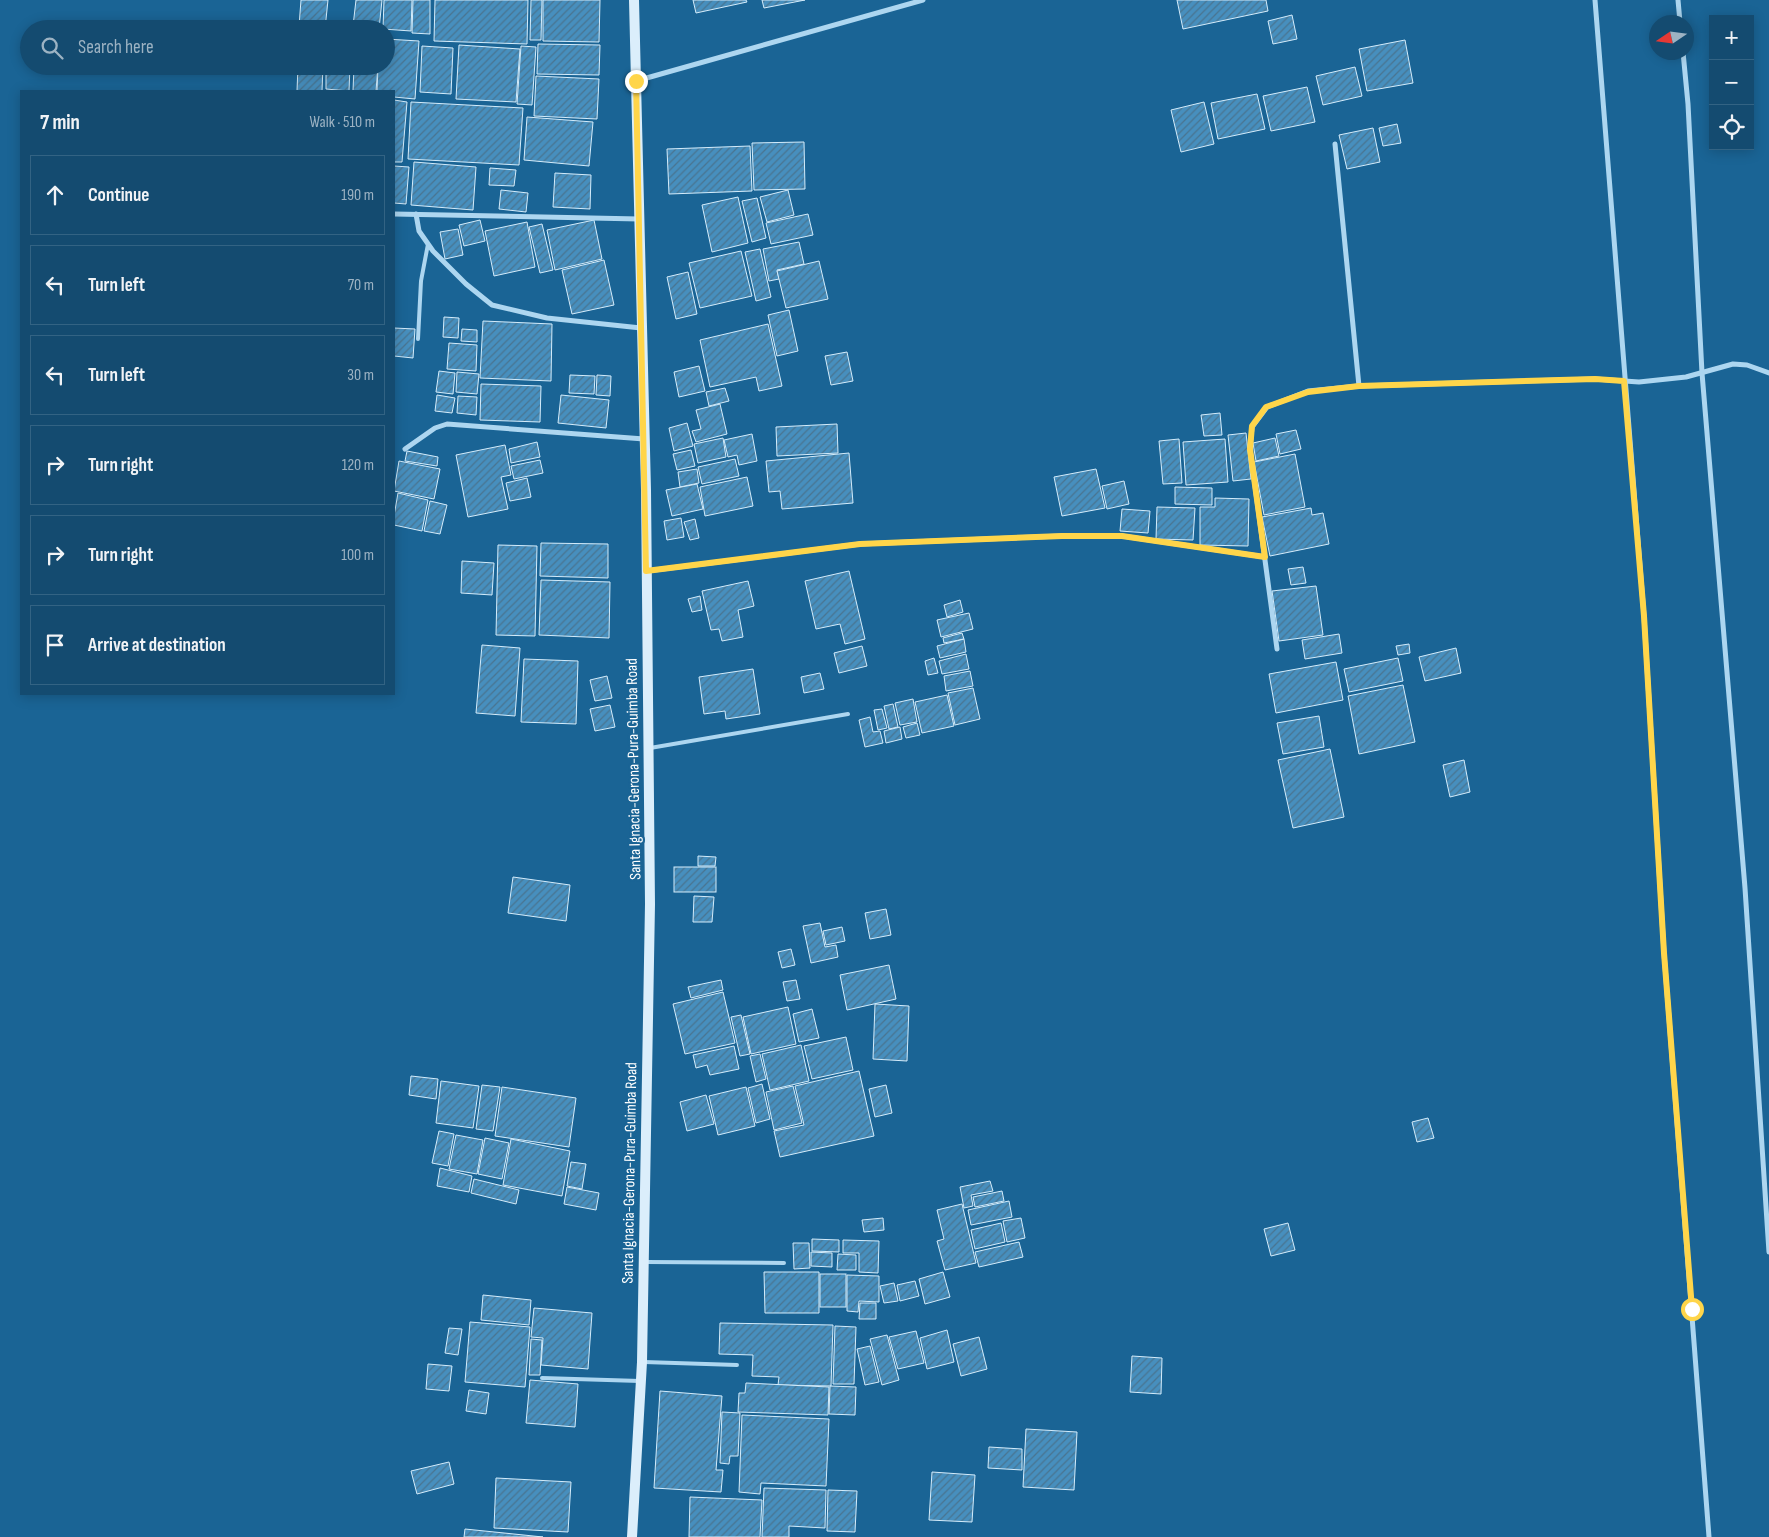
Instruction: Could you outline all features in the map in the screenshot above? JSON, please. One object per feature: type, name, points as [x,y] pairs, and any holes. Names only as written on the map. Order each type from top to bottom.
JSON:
[{"type":"main road","name":"Santa Ignacia-Gerona-Pura-Guimba Road","points":[[632,1537],[642,1362],[650,904],[644,439],[634,0]]},
{"type":"street","points":[[636,81],[923,0]]},
{"type":"street","points":[[1595,0],[1644,616],[1664,953],[1709,1537]]},
{"type":"street","points":[[1678,0],[1679,15]]},
{"type":"street","points":[[1684,60],[1702,373],[1746,898],[1769,1252]]},
{"type":"street","points":[[1335,144],[1359,386]]},
{"type":"street","points":[[395,214],[639,218]]},
{"type":"street","points":[[416,214],[420,231],[428,244],[466,284],[492,305],[547,318],[641,328]]},
{"type":"street","points":[[1277,649],[1250,449],[1252,426],[1266,407],[1308,392],[1359,386],[1595,379],[1639,382],[1686,377],[1734,364],[1747,365],[1769,373]]},
{"type":"street","points":[[405,449],[435,428],[448,424],[644,439]]},
{"type":"street","points":[[646,571],[860,544],[1062,536],[1122,536],[1265,557]]},
{"type":"lane","points":[[418,340],[421,281],[428,244]]},
{"type":"lane","points":[[648,749],[848,714]]},
{"type":"lane","points":[[644,1262],[784,1263]]},
{"type":"lane","points":[[642,1362],[737,1365]]},
{"type":"lane","points":[[542,1378],[640,1381]]},
{"type":"building","points":[[301,0],[328,0],[326,20],[299,20]]},
{"type":"building","points":[[356,0],[382,0],[380,20],[354,20]]},
{"type":"building","points":[[384,0],[412,0],[411,31],[395,30],[395,20],[383,20]]},
{"type":"building","points":[[413,0],[430,0],[430,34],[412,33]]},
{"type":"building","points":[[435,0],[528,0],[527,44],[434,41]]},
{"type":"building","points":[[531,0],[542,0],[541,40],[530,40]]},
{"type":"building","points":[[543,0],[600,0],[599,42],[543,41]]},
{"type":"building","points":[[693,0],[746,0],[747,2],[696,13]]},
{"type":"building","points":[[762,0],[805,0],[764,8]]},
{"type":"building","points":[[1177,0],[1266,0],[1268,11],[1183,29]]},
{"type":"building","points":[[1292,15],[1297,39],[1273,44],[1268,21]]},
{"type":"building","points":[[395,40],[419,41],[415,99],[395,97],[395,90],[377,90],[378,75],[395,75]]},
{"type":"building","points":[[1405,40],[1413,83],[1367,91],[1359,49]]},
{"type":"building","points":[[538,44],[600,45],[599,75],[537,74]]},
{"type":"building","points":[[459,45],[520,49],[516,102],[456,99]]},
{"type":"building","points":[[422,46],[453,48],[451,94],[420,92]]},
{"type":"building","points":[[521,46],[536,47],[532,105],[517,104]]},
{"type":"building","points":[[1355,67],[1362,96],[1323,105],[1316,76]]},
{"type":"building","points":[[298,75],[323,75],[322,90],[297,90]]},
{"type":"building","points":[[326,75],[350,75],[349,90],[326,89]]},
{"type":"building","points":[[354,75],[377,75],[376,90],[353,90]]},
{"type":"building","points":[[536,76],[599,79],[597,119],[534,116]]},
{"type":"building","points":[[1307,87],[1315,122],[1271,131],[1263,96]]},
{"type":"building","points":[[1257,94],[1265,129],[1218,139],[1211,103]]},
{"type":"building","points":[[395,100],[407,102],[402,162],[395,162]]},
{"type":"building","points":[[411,102],[523,108],[519,165],[408,159]]},
{"type":"building","points":[[1204,102],[1214,144],[1181,152],[1171,110]]},
{"type":"building","points":[[527,117],[593,122],[589,166],[524,160]]},
{"type":"building","points":[[1397,124],[1401,143],[1383,146],[1379,128]]},
{"type":"building","points":[[1373,128],[1380,162],[1347,169],[1339,135]]},
{"type":"building","points":[[804,142],[805,189],[754,190],[752,143]]},
{"type":"building","points":[[750,146],[752,191],[669,194],[667,149]]},
{"type":"building","points":[[414,162],[476,167],[473,210],[411,205]]},
{"type":"building","points":[[395,166],[409,167],[406,204],[395,203]]},
{"type":"building","points":[[490,168],[516,170],[514,186],[489,185]]},
{"type":"building","points":[[555,173],[591,175],[590,209],[553,207]]},
{"type":"building","points":[[501,190],[528,193],[526,212],[499,209]]},
{"type":"building","points":[[788,190],[794,215],[767,222],[760,197]]},
{"type":"building","points":[[738,197],[748,243],[712,252],[702,205]]},
{"type":"building","points":[[757,198],[766,238],[752,242],[742,201]]},
{"type":"building","points":[[808,214],[813,235],[771,244],[766,223]]},
{"type":"building","points":[[480,220],[485,241],[464,246],[459,225]]},
{"type":"building","points":[[594,220],[602,259],[555,270],[547,230]]},
{"type":"building","points":[[527,222],[535,267],[494,276],[485,231]]},
{"type":"building","points":[[542,224],[553,270],[540,273],[529,227]]},
{"type":"building","points":[[458,229],[463,255],[445,259],[440,232]]},
{"type":"building","points":[[799,242],[804,264],[777,270],[779,279],[769,281],[763,249]]},
{"type":"building","points":[[760,249],[771,297],[756,301],[745,252]]},
{"type":"building","points":[[741,251],[752,296],[700,308],[689,263]]},
{"type":"building","points":[[604,260],[614,305],[572,314],[562,270]]},
{"type":"building","points":[[819,261],[828,299],[786,308],[777,271]]},
{"type":"building","points":[[688,272],[697,314],[676,319],[667,277]]},
{"type":"building","points":[[789,310],[798,351],[777,356],[768,315]]},
{"type":"building","points":[[444,317],[459,318],[458,338],[443,337]]},
{"type":"building","points":[[483,321],[552,324],[551,381],[480,378]]},
{"type":"building","points":[[768,324],[782,386],[759,391],[756,377],[710,387],[700,340]]},
{"type":"building","points":[[395,328],[415,329],[413,358],[395,356]]},
{"type":"building","points":[[462,329],[477,330],[477,342],[461,341]]},
{"type":"building","points":[[449,343],[477,345],[476,371],[447,369]]},
{"type":"building","points":[[847,352],[853,381],[831,385],[825,356]]},
{"type":"building","points":[[699,366],[705,391],[679,397],[674,372]]},
{"type":"building","points":[[439,371],[455,373],[453,394],[436,392]]},
{"type":"building","points":[[457,372],[479,374],[477,394],[456,392]]},
{"type":"building","points":[[570,375],[595,376],[594,394],[569,393]]},
{"type":"building","points":[[597,375],[611,376],[610,396],[596,395]]},
{"type":"building","points":[[481,384],[541,386],[540,422],[480,420]]},
{"type":"building","points":[[725,388],[729,401],[709,406],[706,392]]},
{"type":"building","points":[[437,395],[455,398],[452,413],[435,411]]},
{"type":"building","points":[[561,395],[609,400],[606,428],[558,423]]},
{"type":"building","points":[[458,396],[477,397],[476,415],[457,413]]},
{"type":"building","points":[[720,404],[727,434],[696,442],[692,431],[701,429],[696,410]]},
{"type":"building","points":[[1220,413],[1222,435],[1204,436],[1201,415]]},
{"type":"building","points":[[687,423],[693,446],[674,451],[669,428]]},
{"type":"building","points":[[837,424],[838,453],[777,456],[776,427]]},
{"type":"building","points":[[1296,430],[1301,449],[1280,454],[1276,434]]},
{"type":"building","points":[[1246,433],[1251,479],[1233,481],[1228,435]]},
{"type":"building","points":[[752,434],[757,461],[739,465],[737,455],[728,457],[724,440]]},
{"type":"building","points":[[723,438],[726,457],[698,463],[694,444]]},
{"type":"building","points":[[1275,438],[1279,456],[1256,461],[1253,443]]},
{"type":"building","points":[[1179,439],[1182,483],[1163,484],[1159,441]]},
{"type":"building","points":[[1225,439],[1228,482],[1186,485],[1183,442]]},
{"type":"building","points":[[537,442],[540,457],[511,463],[509,449]]},
{"type":"building","points":[[505,445],[511,475],[501,477],[508,509],[468,517],[456,455]]},
{"type":"building","points":[[691,450],[695,466],[677,470],[673,454]]},
{"type":"building","points":[[407,451],[438,457],[437,466],[405,461]]},
{"type":"building","points":[[849,453],[853,503],[782,509],[780,491],[769,492],[766,461]]},
{"type":"building","points":[[1295,454],[1305,507],[1264,515],[1254,462]]},
{"type":"building","points":[[735,459],[739,476],[702,484],[698,467]]},
{"type":"building","points":[[540,460],[543,473],[514,479],[511,466]]},
{"type":"building","points":[[399,461],[440,469],[434,499],[395,491]]},
{"type":"building","points":[[697,469],[699,483],[680,487],[678,472]]},
{"type":"building","points":[[1096,469],[1105,508],[1062,516],[1054,477]]},
{"type":"building","points":[[747,477],[753,506],[705,516],[700,487]]},
{"type":"building","points":[[527,478],[531,497],[510,501],[506,483]]},
{"type":"building","points":[[1124,481],[1129,504],[1107,509],[1102,486]]},
{"type":"building","points":[[697,484],[703,509],[672,516],[666,490]]},
{"type":"building","points":[[1175,487],[1212,488],[1212,505],[1175,504]]},
{"type":"building","points":[[398,493],[428,500],[422,531],[395,525]]},
{"type":"building","points":[[1215,498],[1249,499],[1248,546],[1200,545],[1200,507],[1215,507]]},
{"type":"building","points":[[430,501],[447,505],[440,534],[424,531]]},
{"type":"building","points":[[1157,507],[1195,508],[1193,540],[1156,539]]},
{"type":"building","points":[[1311,508],[1312,515],[1323,513],[1329,544],[1270,556],[1262,517]]},
{"type":"building","points":[[1122,509],[1150,511],[1148,533],[1120,531]]},
{"type":"building","points":[[681,518],[684,537],[667,540],[664,521]]},
{"type":"building","points":[[695,519],[699,538],[690,540],[684,522]]},
{"type":"building","points":[[541,543],[608,544],[608,578],[540,576]]},
{"type":"building","points":[[498,545],[537,546],[535,636],[496,635]]},
{"type":"building","points":[[462,561],[494,563],[492,595],[461,593]]},
{"type":"building","points":[[1303,567],[1306,583],[1291,585],[1288,569]]},
{"type":"building","points":[[849,571],[865,639],[845,644],[840,624],[816,629],[805,581]]},
{"type":"building","points":[[541,580],[610,582],[609,638],[539,635]]},
{"type":"building","points":[[748,581],[754,606],[738,610],[743,637],[722,641],[719,629],[711,630],[702,591]]},
{"type":"building","points":[[1316,586],[1323,635],[1279,641],[1272,591]]},
{"type":"building","points":[[700,596],[702,610],[692,612],[688,599]]},
{"type":"building","points":[[960,600],[963,612],[947,617],[944,605]]},
{"type":"building","points":[[969,613],[973,629],[941,637],[937,620]]},
{"type":"building","points":[[962,633],[964,639],[944,643],[943,638]]},
{"type":"building","points":[[1339,634],[1342,653],[1305,659],[1302,640]]},
{"type":"building","points":[[964,639],[966,652],[940,658],[937,646]]},
{"type":"building","points":[[1409,644],[1410,653],[1398,655],[1396,646]]},
{"type":"building","points":[[482,645],[520,648],[515,716],[476,713]]},
{"type":"building","points":[[862,646],[867,666],[839,673],[834,653]]},
{"type":"building","points":[[1456,648],[1461,673],[1425,681],[1419,657]]},
{"type":"building","points":[[966,654],[969,669],[942,674],[939,661]]},
{"type":"building","points":[[934,658],[938,673],[928,675],[925,661]]},
{"type":"building","points":[[1398,658],[1403,681],[1349,692],[1344,669]]},
{"type":"building","points":[[524,659],[578,661],[576,724],[521,722]]},
{"type":"building","points":[[1336,662],[1343,700],[1276,713],[1269,674]]},
{"type":"building","points":[[753,669],[760,714],[726,719],[725,711],[704,714],[699,677]]},
{"type":"building","points":[[970,671],[973,686],[946,691],[944,676]]},
{"type":"building","points":[[820,673],[824,689],[804,693],[801,677]]},
{"type":"building","points":[[607,676],[612,698],[595,701],[590,680]]},
{"type":"building","points":[[1403,685],[1415,742],[1359,754],[1348,696]]},
{"type":"building","points":[[973,688],[980,719],[955,725],[948,693]]},
{"type":"building","points":[[947,695],[954,726],[922,733],[915,702]]},
{"type":"building","points":[[913,699],[917,722],[900,725],[895,703]]},
{"type":"building","points":[[893,704],[898,727],[889,729],[884,706]]},
{"type":"building","points":[[610,705],[615,727],[595,731],[590,709]]},
{"type":"building","points":[[882,709],[887,728],[878,730],[874,710]]},
{"type":"building","points":[[1319,716],[1324,747],[1283,754],[1277,723]]},
{"type":"building","points":[[870,717],[873,732],[880,731],[883,743],[865,747],[859,720]]},
{"type":"building","points":[[917,723],[920,735],[906,738],[903,727]]},
{"type":"building","points":[[900,727],[902,739],[886,743],[884,731]]},
{"type":"building","points":[[1330,749],[1344,817],[1293,828],[1278,760]]},
{"type":"building","points":[[1464,760],[1470,792],[1450,797],[1443,765]]},
{"type":"building","points":[[698,856],[716,857],[715,866],[698,866]]},
{"type":"building","points":[[674,867],[716,867],[716,892],[674,892]]},
{"type":"building","points":[[513,877],[570,885],[566,921],[508,913]]},
{"type":"building","points":[[694,896],[714,897],[712,922],[693,922]]},
{"type":"building","points":[[886,909],[891,935],[870,939],[865,913]]},
{"type":"building","points":[[820,923],[825,947],[836,945],[838,957],[811,963],[803,926]]},
{"type":"building","points":[[842,927],[845,941],[826,945],[823,931]]},
{"type":"building","points":[[791,949],[795,965],[782,968],[778,952]]},
{"type":"building","points":[[889,965],[896,999],[847,1010],[840,975]]},
{"type":"building","points":[[721,980],[723,990],[691,998],[688,987]]},
{"type":"building","points":[[796,980],[800,999],[787,1001],[783,982]]},
{"type":"building","points":[[723,992],[735,1043],[685,1054],[673,1004]]},
{"type":"building","points":[[875,1004],[909,1006],[907,1061],[873,1059]]},
{"type":"building","points":[[788,1007],[796,1044],[751,1054],[743,1017]]},
{"type":"building","points":[[812,1009],[819,1038],[799,1042],[793,1014]]},
{"type":"building","points":[[741,1015],[750,1054],[740,1056],[731,1017]]},
{"type":"building","points":[[846,1037],[853,1070],[812,1079],[804,1046]]},
{"type":"building","points":[[801,1045],[809,1081],[770,1090],[762,1054]]},
{"type":"building","points":[[734,1046],[739,1069],[710,1075],[707,1065],[696,1068],[693,1055]]},
{"type":"building","points":[[760,1054],[766,1079],[756,1082],[750,1056]]},
{"type":"building","points":[[859,1071],[874,1136],[780,1157],[774,1131],[804,1125],[795,1086]]},
{"type":"building","points":[[411,1076],[438,1079],[436,1099],[409,1095]]},
{"type":"building","points":[[441,1081],[479,1086],[473,1128],[436,1123]]},
{"type":"building","points":[[762,1084],[770,1119],[756,1123],[748,1088]]},
{"type":"building","points":[[482,1085],[500,1087],[493,1131],[476,1129]]},
{"type":"building","points":[[886,1085],[892,1113],[875,1117],[869,1089]]},
{"type":"building","points":[[793,1086],[802,1123],[774,1130],[766,1092]]},
{"type":"building","points":[[502,1087],[576,1098],[569,1147],[495,1136]]},
{"type":"building","points":[[746,1087],[755,1126],[718,1135],[709,1096]]},
{"type":"building","points":[[706,1095],[714,1124],[687,1131],[680,1102]]},
{"type":"building","points":[[1428,1118],[1434,1138],[1417,1142],[1412,1122]]},
{"type":"building","points":[[439,1131],[454,1134],[448,1166],[432,1163]]},
{"type":"building","points":[[456,1135],[483,1140],[477,1174],[449,1169]]},
{"type":"building","points":[[485,1138],[509,1143],[502,1179],[478,1174]]},
{"type":"building","points":[[511,1139],[570,1151],[562,1196],[503,1185]]},
{"type":"building","points":[[571,1162],[586,1164],[582,1189],[567,1186]]},
{"type":"building","points":[[440,1168],[472,1176],[469,1192],[437,1186]]},
{"type":"building","points":[[474,1179],[519,1190],[516,1204],[471,1193]]},
{"type":"building","points":[[990,1181],[993,1191],[971,1195],[973,1206],[964,1208],[960,1187]]},
{"type":"building","points":[[567,1187],[599,1193],[596,1210],[564,1204]]},
{"type":"building","points":[[1002,1191],[1004,1201],[975,1207],[973,1197]]},
{"type":"building","points":[[1009,1201],[1012,1217],[971,1225],[968,1210]]},
{"type":"building","points":[[962,1204],[976,1263],[945,1270],[937,1241],[944,1239],[937,1210]]},
{"type":"building","points":[[883,1218],[884,1230],[864,1232],[862,1220]]},
{"type":"building","points":[[1021,1218],[1025,1238],[1007,1242],[1003,1221]]},
{"type":"building","points":[[1001,1223],[1005,1242],[975,1249],[971,1230]]},
{"type":"building","points":[[1288,1223],[1295,1250],[1271,1256],[1264,1229]]},
{"type":"building","points":[[812,1239],[839,1240],[839,1252],[812,1251]]},
{"type":"building","points":[[843,1240],[879,1241],[878,1273],[859,1272],[859,1253],[843,1253]]},
{"type":"building","points":[[1019,1242],[1023,1257],[979,1267],[975,1252]]},
{"type":"building","points":[[793,1243],[809,1243],[810,1268],[794,1269]]},
{"type":"building","points":[[811,1252],[832,1253],[832,1267],[811,1266]]},
{"type":"building","points":[[838,1254],[856,1255],[856,1270],[837,1270]]},
{"type":"building","points":[[764,1272],[819,1272],[819,1313],[765,1313]]},
{"type":"building","points":[[943,1272],[950,1297],[925,1304],[919,1279]]},
{"type":"building","points":[[820,1274],[846,1274],[846,1307],[820,1307]]},
{"type":"building","points":[[847,1275],[879,1276],[879,1302],[859,1301],[858,1312],[847,1311]]},
{"type":"building","points":[[915,1281],[919,1296],[900,1301],[897,1285]]},
{"type":"building","points":[[894,1283],[898,1301],[884,1303],[880,1286]]},
{"type":"building","points":[[483,1295],[531,1300],[529,1325],[481,1320]]},
{"type":"building","points":[[860,1303],[876,1303],[876,1319],[859,1319]]},
{"type":"building","points":[[534,1308],[592,1313],[588,1369],[541,1365],[543,1338],[531,1337]]},
{"type":"building","points":[[470,1322],[530,1327],[525,1387],[465,1382]]},
{"type":"building","points":[[720,1323],[833,1325],[831,1386],[778,1385],[779,1377],[752,1376],[753,1355],[719,1354]]},
{"type":"building","points":[[835,1326],[856,1327],[854,1384],[833,1384]]},
{"type":"building","points":[[449,1328],[462,1329],[458,1355],[445,1353]]},
{"type":"building","points":[[947,1330],[954,1362],[927,1369],[920,1338]]},
{"type":"building","points":[[916,1331],[924,1363],[898,1369],[889,1337]]},
{"type":"building","points":[[887,1335],[899,1380],[882,1385],[870,1339]]},
{"type":"building","points":[[979,1337],[987,1369],[961,1376],[953,1344]]},
{"type":"building","points":[[531,1339],[542,1340],[540,1375],[529,1375]]},
{"type":"building","points":[[870,1346],[879,1382],[865,1385],[857,1349]]},
{"type":"building","points":[[1132,1356],[1162,1358],[1161,1394],[1130,1392]]},
{"type":"building","points":[[428,1364],[452,1366],[449,1391],[426,1389]]},
{"type":"building","points":[[530,1380],[578,1384],[575,1427],[526,1423]]},
{"type":"building","points":[[746,1383],[829,1387],[828,1415],[738,1412],[739,1393],[745,1393]]},
{"type":"building","points":[[830,1386],[856,1387],[855,1415],[829,1414]]},
{"type":"building","points":[[469,1390],[489,1393],[486,1414],[466,1411]]},
{"type":"building","points":[[660,1391],[722,1396],[716,1470],[723,1470],[721,1492],[654,1488]]},
{"type":"building","points":[[722,1412],[740,1413],[738,1456],[730,1456],[729,1464],[720,1463]]},
{"type":"building","points":[[742,1415],[829,1419],[826,1486],[761,1483],[760,1494],[739,1492]]},
{"type":"building","points":[[1026,1429],[1077,1432],[1074,1490],[1023,1487]]},
{"type":"building","points":[[989,1447],[1022,1449],[1022,1470],[988,1468]]},
{"type":"building","points":[[449,1462],[454,1484],[417,1494],[411,1471]]},
{"type":"building","points":[[932,1472],[975,1475],[972,1522],[929,1520]]},
{"type":"building","points":[[496,1478],[571,1482],[568,1532],[494,1528]]},
{"type":"building","points":[[764,1488],[826,1490],[825,1528],[789,1526],[789,1537],[762,1537]]},
{"type":"building","points":[[828,1490],[857,1491],[855,1532],[827,1531]]},
{"type":"building","points":[[690,1497],[762,1500],[760,1537],[689,1537]]},
{"type":"building","points":[[465,1529],[543,1537],[464,1537]]},
{"type":"route","points":[[636,81],[646,490],[646,571],[860,544],[1062,536],[1122,536],[1265,557],[1250,449],[1252,426],[1266,407],[1308,392],[1359,386],[1595,379],[1624,381],[1644,616],[1664,953],[1692,1309]]}]
